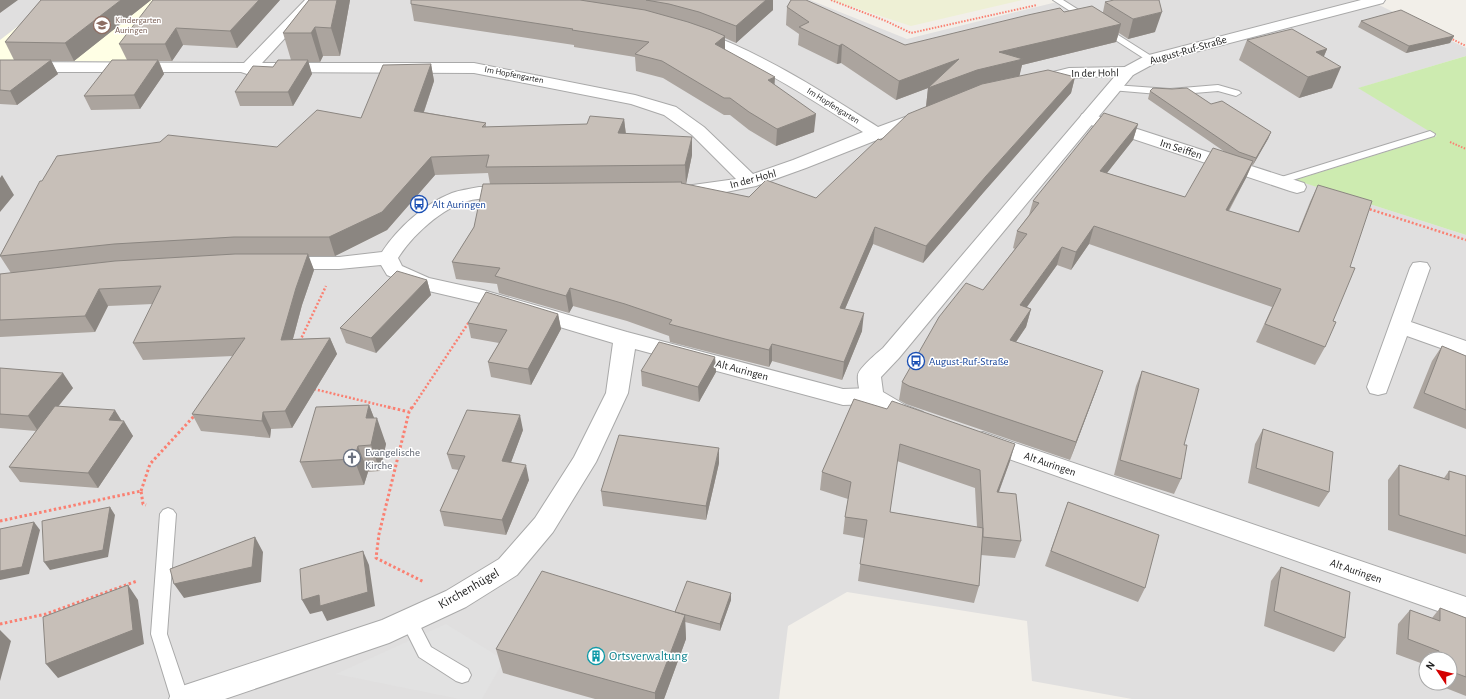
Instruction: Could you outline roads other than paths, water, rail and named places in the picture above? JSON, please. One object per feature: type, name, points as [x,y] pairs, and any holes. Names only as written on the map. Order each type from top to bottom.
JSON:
[{"type":"street","points":[[247,69],[314,0]]},
{"type":"street","name":"August-Ruf-Straße","points":[[872,396],[869,375],[891,353],[1127,72],[1151,59],[1376,0]]},
{"type":"street","name":"Im Hopfengarten","points":[[684,31],[717,42],[740,52],[814,94],[876,133]]},
{"type":"street","name":"Im Hopfengarten","points":[[0,67],[247,69],[474,68],[574,86],[635,100],[670,111],[698,131],[750,182]]},
{"type":"street","name":"In der Hohl","points":[[1018,85],[1069,73],[1127,72]]},
{"type":"street","name":"In der Hohl","points":[[659,192],[686,191],[750,182],[784,171],[939,109]]},
{"type":"street","name":"Im Seiffen","points":[[1088,118],[1297,186]]},
{"type":"street","points":[[264,263],[339,263],[388,258],[398,241],[425,218],[458,197],[479,193],[526,193]]},
{"type":"street","name":"Alt Auringen","points":[[388,258],[394,270],[423,283],[483,297],[625,340],[843,397],[872,396]]},
{"type":"street","points":[[1378,387],[1420,268]]},
{"type":"street","points":[[1399,326],[1466,350]]},
{"type":"street","name":"Kirchenhügel","points":[[184,699],[389,630],[456,599],[508,567],[544,525],[584,462],[617,393],[625,340]]},
{"type":"street","points":[[872,396],[897,411],[934,424]]},
{"type":"street","name":"Alt Auringen","points":[[964,435],[1466,609]]},
{"type":"lane","points":[[1057,0],[1151,59]]},
{"type":"lane","points":[[1114,88],[1170,92],[1218,88],[1236,93]]},
{"type":"lane","points":[[1279,181],[1430,134]]},
{"type":"lane","points":[[168,514],[159,634],[180,699]]},
{"type":"lane","points":[[409,620],[425,652],[462,674]]},
{"type":"place","name":"Kindergarten Auringen","points":[[102,25]]},
{"type":"place","name":"Alt Auringen","points":[[419,204]]},
{"type":"place","name":"August-Ruf-Straße","points":[[916,361]]},
{"type":"place","name":"Evangelische Kirche","points":[[352,458]]},
{"type":"place","name":"Ortsverwaltung","points":[[596,656]]}]
